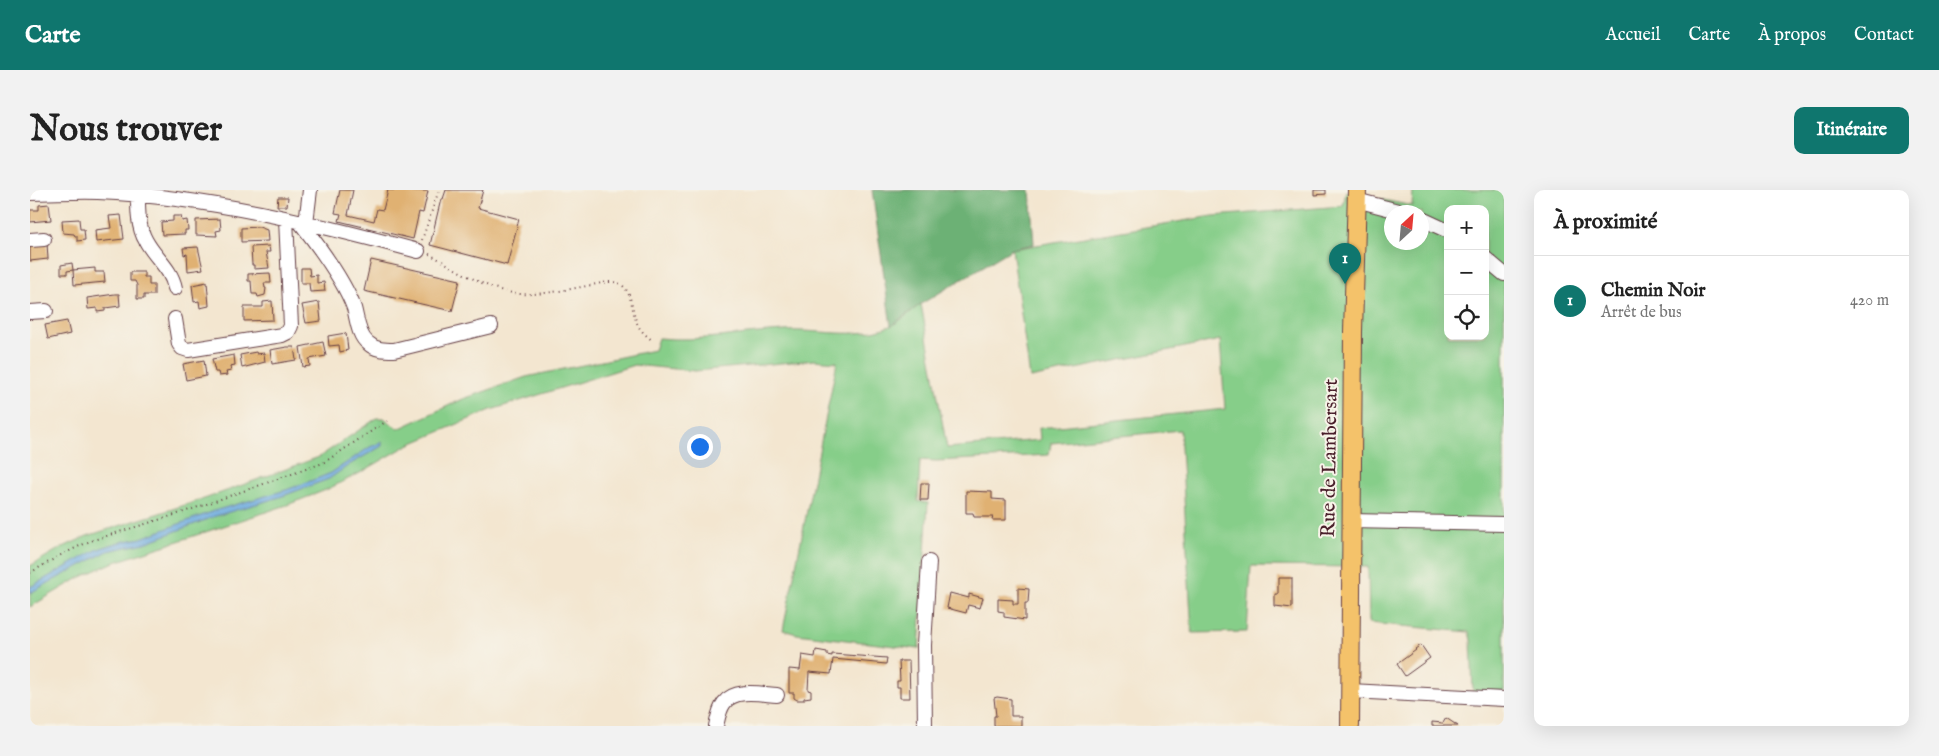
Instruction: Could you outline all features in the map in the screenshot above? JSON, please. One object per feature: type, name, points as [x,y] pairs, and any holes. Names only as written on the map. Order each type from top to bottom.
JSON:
[{"type":"main road","name":"Rue de Lambersart","points":[[1350,726],[1350,522],[1356,195]]},
{"type":"street","points":[[175,319],[179,344],[185,349],[282,335],[288,332],[291,326],[297,221],[310,190]]},
{"type":"street","points":[[30,193],[138,193],[297,221],[418,250]]},
{"type":"street","points":[[138,193],[139,217],[144,237],[170,272],[175,288]]},
{"type":"street","points":[[1356,195],[1384,205]]},
{"type":"street","points":[[297,221],[347,294],[354,307],[363,338],[368,344],[380,350],[394,350],[491,326]]},
{"type":"street","points":[[1429,222],[1444,229]]},
{"type":"street","points":[[30,240],[44,239]]},
{"type":"street","points":[[1489,261],[1504,274]]},
{"type":"street","points":[[30,312],[46,311]]},
{"type":"street","points":[[1350,522],[1504,524]]},
{"type":"street","points":[[925,726],[924,645],[929,562]]},
{"type":"street","points":[[1350,691],[1504,699]]},
{"type":"street","points":[[716,726],[725,702],[736,695],[746,693],[777,695]]},
{"type":"path","points":[[439,190],[418,250],[476,279],[514,294],[531,294],[608,282],[620,284],[628,291],[637,324],[653,341]]},
{"type":"path","points":[[30,573],[90,541],[263,486],[323,463],[387,421]]},
{"type":"green space","points":[[872,190],[1030,190],[1034,244],[1012,249],[921,304],[891,326]]},
{"type":"green space","points":[[1413,190],[1504,190],[1504,691],[1473,693],[1469,632],[1369,623],[1368,567],[1251,566],[1247,632],[1192,633],[1180,430],[1051,443],[1049,455],[936,461],[920,460],[918,501],[928,503],[919,649],[797,634],[783,630],[837,362],[814,360],[695,371],[634,365],[491,410],[408,445],[326,490],[287,505],[112,563],[79,578],[30,607],[30,566],[59,549],[87,536],[207,498],[319,457],[377,418],[384,418],[398,429],[463,399],[526,377],[654,350],[658,338],[705,338],[784,331],[864,332],[890,326],[921,304],[947,448],[1040,440],[1039,428],[1225,409],[1220,340],[1030,378],[1012,249],[1213,216],[1343,206],[1346,192],[1407,205],[1384,205],[1384,250],[1429,250],[1429,205],[1412,205]]},
{"type":"water","points":[[382,442],[382,446],[329,479],[280,497],[216,516],[145,543],[108,551],[30,593],[30,587],[98,549],[141,538],[217,510],[286,490],[321,477],[331,473],[370,447]]},
{"type":"building","points":[[340,190],[353,190],[348,215],[374,221],[377,209],[383,210],[388,190],[428,191],[423,213],[419,212],[413,239],[339,221],[341,214],[335,213]]},
{"type":"building","points":[[446,190],[483,190],[478,208],[519,219],[507,265],[430,245],[441,199],[443,199]]},
{"type":"building","points":[[1314,190],[1326,190],[1326,194],[1314,195]]},
{"type":"building","points":[[278,197],[288,197],[287,206],[277,206]]},
{"type":"building","points":[[49,204],[51,220],[30,222],[30,210],[39,210],[39,205]]},
{"type":"building","points":[[121,215],[124,239],[96,242],[95,230],[111,228],[109,216]]},
{"type":"building","points":[[173,216],[181,216],[182,221],[187,220],[188,230],[185,230],[185,234],[162,235],[161,222],[173,221]]},
{"type":"building","points":[[79,219],[80,229],[84,229],[85,240],[77,241],[77,236],[74,234],[63,233],[62,220]]},
{"type":"building","points":[[220,219],[221,230],[216,231],[217,236],[196,235],[196,220]]},
{"type":"building","points":[[259,227],[267,230],[268,241],[241,242],[241,228]]},
{"type":"building","points":[[47,243],[48,259],[30,261],[30,245]]},
{"type":"building","points":[[269,246],[270,252],[266,252],[269,268],[254,269],[251,247]]},
{"type":"building","points":[[198,247],[203,269],[188,271],[187,254],[184,255],[183,248]]},
{"type":"building","points":[[371,260],[460,280],[452,311],[364,291]]},
{"type":"building","points":[[72,263],[73,270],[67,271],[67,274],[61,274],[61,265]]},
{"type":"building","points":[[95,268],[95,272],[104,272],[105,282],[74,285],[73,270]]},
{"type":"building","points":[[301,268],[309,268],[310,276],[317,275],[317,283],[324,282],[325,291],[310,292],[309,283],[301,283]]},
{"type":"building","points":[[130,272],[144,272],[144,277],[149,277],[149,285],[154,285],[154,295],[144,295],[144,299],[137,299],[137,285],[135,281],[130,281]]},
{"type":"building","points":[[270,273],[271,283],[264,283],[266,288],[265,295],[258,297],[257,294],[252,294],[251,281],[248,281],[248,274]]},
{"type":"building","points":[[207,282],[209,306],[200,308],[199,301],[194,302],[192,285]]},
{"type":"building","points":[[119,294],[120,306],[105,308],[105,311],[97,312],[97,308],[88,309],[87,298]]},
{"type":"building","points":[[272,301],[273,320],[244,321],[244,307],[263,307],[263,302]]},
{"type":"building","points":[[319,302],[321,321],[306,323],[302,305]]},
{"type":"building","points":[[67,321],[70,334],[48,339],[45,325]]},
{"type":"building","points":[[346,333],[348,350],[340,352],[339,345],[329,346],[328,336]]},
{"type":"building","points":[[323,342],[326,356],[309,359],[310,366],[303,367],[300,347]]},
{"type":"building","points":[[294,347],[296,360],[272,364],[270,350]]},
{"type":"building","points":[[256,352],[257,354],[264,353],[265,362],[242,368],[240,355]]},
{"type":"building","points":[[234,355],[235,365],[230,366],[231,371],[226,372],[227,375],[219,376],[218,372],[215,372],[212,359]]},
{"type":"building","points":[[204,360],[206,376],[186,380],[183,364]]},
{"type":"building","points":[[921,483],[929,483],[928,500],[920,500]]},
{"type":"building","points":[[966,491],[992,492],[992,499],[1006,500],[1006,520],[992,520],[993,517],[974,517],[973,513],[966,513]]},
{"type":"building","points":[[1278,578],[1292,578],[1292,608],[1275,606],[1275,594],[1278,594]]},
{"type":"building","points":[[1018,588],[1029,589],[1028,603],[1025,603],[1025,620],[1004,617],[1004,612],[998,611],[998,599],[1013,600],[1013,604],[1018,604]]},
{"type":"building","points":[[950,593],[969,598],[969,594],[983,598],[980,608],[968,605],[966,613],[947,608]]},
{"type":"building","points":[[1421,645],[1430,658],[1405,676],[1397,664]]},
{"type":"building","points":[[816,650],[827,652],[827,655],[832,656],[832,654],[887,658],[886,664],[833,659],[831,674],[809,672],[808,690],[811,691],[811,697],[797,700],[794,698],[794,693],[789,693],[789,669],[800,670],[802,655],[815,657]]},
{"type":"building","points":[[899,661],[909,661],[910,698],[900,698],[900,687],[897,687],[897,681],[900,681]]},
{"type":"building","points":[[994,698],[1011,699],[1011,716],[1021,716],[1021,726],[994,726],[994,716],[996,716]]},
{"type":"building","points":[[1446,718],[1458,726],[1432,726],[1432,722],[1443,723]]},
{"type":"place","name":"Chemin Noir","points":[[1345,284]]}]
